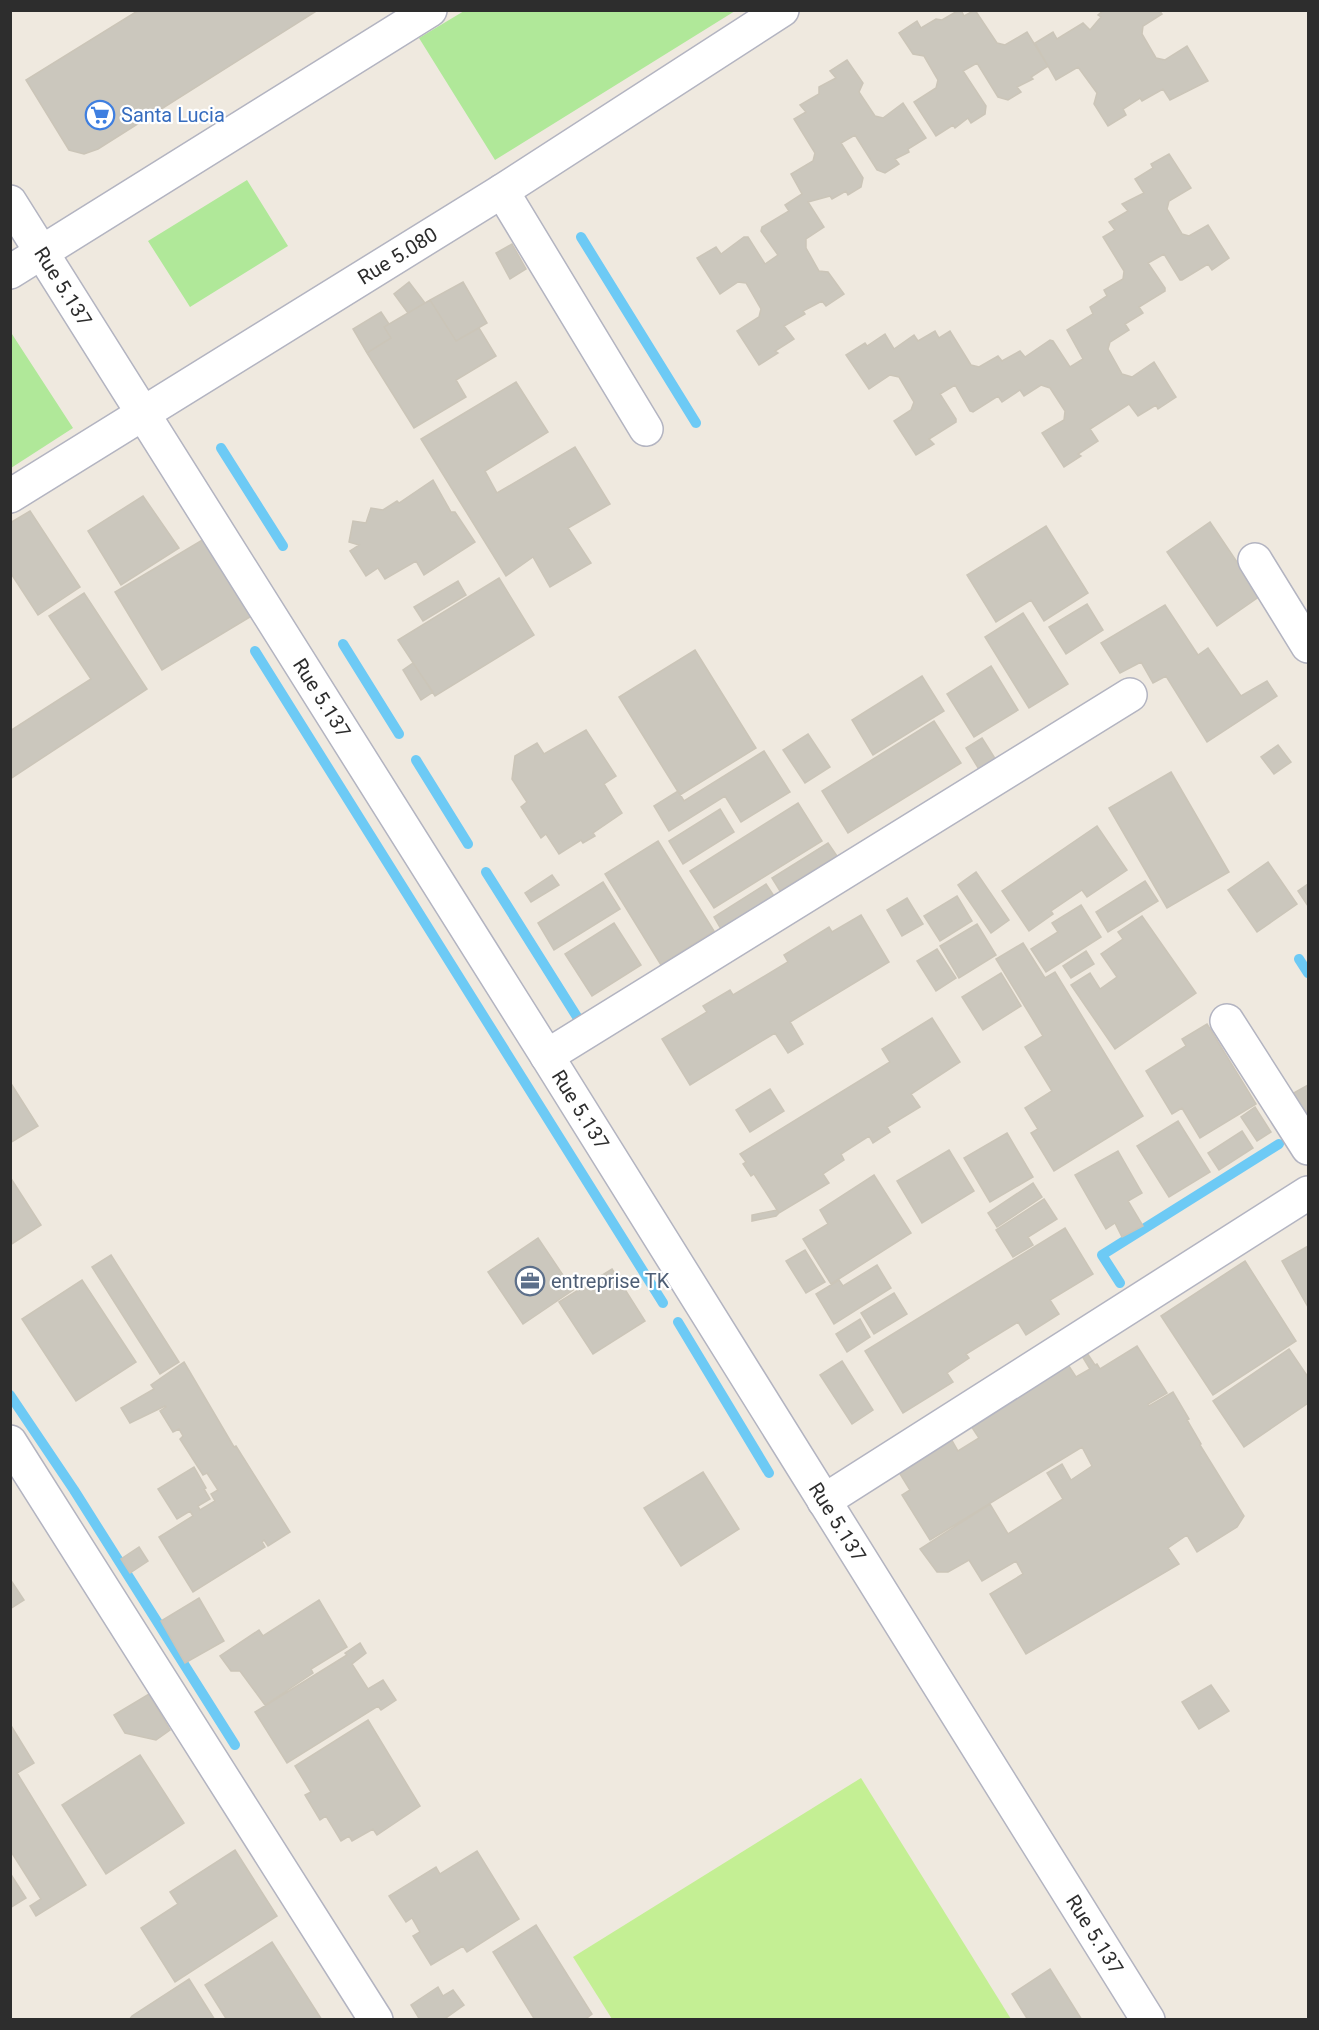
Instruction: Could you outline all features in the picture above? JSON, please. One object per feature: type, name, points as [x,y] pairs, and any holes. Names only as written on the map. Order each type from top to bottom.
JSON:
[{"type":"street","points":[[10,272],[430,10]]},
{"type":"street","name":"Rue 5.080","points":[[10,496],[502,191],[782,10]]},
{"type":"street","points":[[502,191],[646,429]]},
{"type":"street","name":"Rue 5.137","points":[[10,202],[144,412],[1148,2019]]},
{"type":"street","points":[[1255,560],[1308,646]]},
{"type":"street","points":[[547,1056],[1130,695]]},
{"type":"street","points":[[1227,1021],[1308,1148]]},
{"type":"street","points":[[824,1501],[1308,1192]]},
{"type":"street","points":[[10,1442],[376,2019]]},
{"type":"green space","points":[[464,11],[735,11],[495,160],[419,38]]},
{"type":"green space","points":[[247,180],[288,246],[190,307],[148,241]]},
{"type":"green space","points":[[10,331],[73,428],[11,468],[10,468]]},
{"type":"green space","points":[[861,1778],[1011,2019],[612,2019],[573,1957]]},
{"type":"building","name":"Santa Lucia","points":[[139,10],[318,10],[98,149],[84,154],[69,150],[26,80]]},
{"type":"building","points":[[959,10],[964,16],[975,10],[997,43],[1005,45],[1027,32],[1048,66],[1031,77],[1033,79],[1017,87],[1021,92],[1008,100],[998,97],[977,63],[963,71],[986,106],[985,114],[971,123],[968,118],[955,128],[953,125],[936,136],[914,102],[936,88],[938,80],[924,56],[913,54],[899,33],[917,21],[921,28]]},
{"type":"building","points":[[1104,10],[1159,10],[1162,14],[1143,26],[1142,34],[1156,58],[1165,60],[1187,46],[1208,81],[1170,100],[1163,89],[1142,101],[1140,98],[1123,109],[1126,115],[1108,126],[1094,104],[1097,93],[1078,67],[1056,80],[1035,43],[1053,32],[1057,39],[1083,23],[1090,30],[1101,17],[1098,15]]},
{"type":"building","points":[[847,60],[863,83],[859,92],[875,116],[883,118],[903,103],[926,138],[908,149],[909,152],[895,159],[899,164],[885,173],[877,170],[855,135],[841,143],[863,178],[861,187],[848,195],[846,191],[832,199],[830,196],[808,202],[824,227],[806,239],[806,248],[819,271],[828,272],[844,294],[826,306],[822,301],[803,311],[805,314],[784,326],[794,339],[759,365],[737,331],[759,317],[761,309],[746,283],[738,282],[720,294],[697,258],[716,247],[721,254],[744,237],[748,237],[765,264],[778,255],[761,231],[762,227],[789,211],[785,205],[802,194],[791,174],[813,161],[815,153],[794,119],[806,112],[800,105],[819,94],[819,87],[836,78],[830,71]]},
{"type":"building","points":[[1169,154],[1191,188],[1169,201],[1167,209],[1182,234],[1189,236],[1208,225],[1229,258],[1212,270],[1208,264],[1182,280],[1164,254],[1148,263],[1165,291],[1139,307],[1143,313],[1125,324],[1129,330],[1110,342],[1108,349],[1122,374],[1132,377],[1154,362],[1176,397],[1158,409],[1156,405],[1138,416],[1129,404],[1090,429],[1098,441],[1078,454],[1081,456],[1064,467],[1042,433],[1064,420],[1065,411],[1050,388],[1041,385],[1024,396],[1020,390],[1002,402],[998,396],[973,412],[970,411],[955,385],[940,394],[956,422],[929,439],[934,444],[916,455],[894,421],[911,410],[914,402],[899,377],[890,375],[869,389],[846,355],[865,343],[867,346],[885,334],[894,349],[914,335],[918,341],[935,331],[939,338],[950,331],[971,365],[979,367],[998,356],[1002,361],[1020,351],[1025,357],[1050,340],[1053,341],[1070,367],[1083,359],[1067,330],[1093,314],[1090,307],[1107,296],[1104,290],[1123,279],[1124,271],[1103,237],[1115,230],[1109,222],[1128,211],[1122,204],[1144,193],[1135,179],[1153,168],[1151,164]]},
{"type":"building","points":[[512,244],[526,269],[510,279],[496,253]]},
{"type":"building","points":[[409,282],[425,303],[408,313],[394,294]]},
{"type":"building","points":[[463,282],[487,323],[456,341],[430,300]]},
{"type":"building","points":[[430,300],[456,341],[479,328],[496,356],[456,380],[466,397],[414,428],[367,353],[391,338],[384,327]]},
{"type":"building","points":[[381,312],[389,324],[384,327],[391,338],[367,353],[353,329]]},
{"type":"building","points":[[516,382],[548,432],[485,471],[497,493],[575,447],[610,504],[568,528],[591,563],[550,587],[533,557],[506,576],[421,439]]},
{"type":"building","points":[[433,480],[451,512],[455,512],[475,542],[424,575],[416,561],[385,579],[378,568],[366,576],[350,551],[359,545],[349,542],[353,521],[366,523],[371,508],[383,510],[397,501],[399,503]]},
{"type":"building","points":[[143,496],[179,548],[121,585],[88,531]]},
{"type":"building","points":[[30,511],[80,587],[38,615],[10,572],[10,523]]},
{"type":"building","points":[[1210,522],[1260,596],[1217,626],[1167,552]]},
{"type":"building","points":[[1046,526],[1088,593],[1044,621],[1031,600],[996,622],[967,575]]},
{"type":"building","points":[[209,536],[255,614],[162,670],[115,592]]},
{"type":"building","points":[[499,578],[534,635],[435,696],[398,640]]},
{"type":"building","points":[[458,581],[466,595],[423,621],[414,607]]},
{"type":"building","points":[[84,593],[147,689],[10,779],[10,731],[91,679],[49,616]]},
{"type":"building","points":[[1087,604],[1103,630],[1066,654],[1049,627]]},
{"type":"building","points":[[1165,605],[1198,655],[1208,648],[1241,696],[1267,681],[1277,696],[1207,742],[1166,676],[1153,683],[1141,662],[1120,673],[1101,643]]},
{"type":"building","points":[[1023,613],[1068,684],[1029,708],[985,637]]},
{"type":"building","points":[[695,650],[756,748],[680,795],[619,697]]},
{"type":"building","points":[[413,663],[433,692],[421,700],[403,670]]},
{"type":"building","points":[[991,666],[1018,710],[974,737],[947,694]]},
{"type":"building","points":[[922,676],[944,711],[873,755],[852,720]]},
{"type":"building","points":[[934,721],[961,763],[848,833],[822,791]]},
{"type":"building","points":[[586,730],[616,776],[604,784],[622,813],[593,833],[595,836],[583,843],[581,840],[559,854],[546,834],[541,838],[521,807],[527,802],[512,779],[515,756],[537,743],[544,754]]},
{"type":"building","points":[[808,734],[830,767],[805,783],[783,750]]},
{"type":"building","points":[[982,738],[996,760],[980,771],[966,748]]},
{"type":"building","points":[[1278,745],[1291,762],[1274,774],[1261,757]]},
{"type":"building","points":[[764,751],[790,792],[741,822],[725,796],[669,831],[654,806],[678,791],[684,801]]},
{"type":"building","points":[[1171,772],[1229,872],[1167,908],[1109,808]]},
{"type":"building","points":[[798,803],[822,841],[714,908],[690,871]]},
{"type":"building","points":[[720,809],[734,832],[683,864],[669,841]]},
{"type":"building","points":[[1097,826],[1127,870],[1087,897],[1082,890],[1051,911],[1053,914],[1029,931],[1002,891]]},
{"type":"building","points":[[658,841],[714,931],[661,965],[605,874]]},
{"type":"building","points":[[828,843],[837,856],[780,891],[772,878]]},
{"type":"building","points":[[1268,862],[1297,904],[1257,932],[1228,890]]},
{"type":"building","points":[[976,872],[1009,920],[991,933],[958,885]]},
{"type":"building","points":[[552,875],[559,885],[531,902],[525,893]]},
{"type":"building","points":[[1145,881],[1158,901],[1108,932],[1096,912]]},
{"type":"building","points":[[603,882],[620,909],[554,950],[538,923]]},
{"type":"building","points":[[766,884],[774,896],[721,929],[714,917]]},
{"type":"building","points":[[1308,884],[1308,906],[1298,891]]},
{"type":"building","points":[[957,896],[972,921],[940,941],[924,916]]},
{"type":"building","points":[[907,898],[923,924],[902,936],[887,910]]},
{"type":"building","points":[[1081,905],[1101,937],[1046,972],[1031,949],[1058,932],[1052,923]]},
{"type":"building","points":[[861,915],[889,962],[790,1022],[803,1044],[788,1053],[775,1033],[690,1085],[662,1039],[707,1012],[703,1006],[730,990],[733,995],[788,962],[784,955],[829,927],[832,932]]},
{"type":"building","points":[[1142,916],[1196,993],[1115,1049],[1071,985],[1090,973],[1100,989],[1117,977],[1101,954],[1123,939],[1118,932]]},
{"type":"building","points":[[614,923],[641,965],[592,996],[565,954]]},
{"type":"building","points":[[977,924],[996,955],[959,978],[940,946]]},
{"type":"building","points":[[1023,943],[1045,978],[1055,972],[1143,1116],[1054,1171],[1031,1133],[1038,1129],[1025,1108],[1052,1091],[1025,1047],[1043,1036],[996,959]]},
{"type":"building","points":[[937,949],[956,978],[936,991],[917,961]]},
{"type":"building","points":[[1086,951],[1094,964],[1071,978],[1063,966]]},
{"type":"building","points":[[1001,973],[1021,1006],[983,1030],[962,997]]},
{"type":"building","points":[[932,1018],[960,1062],[911,1094],[920,1107],[887,1127],[890,1132],[873,1143],[869,1136],[841,1154],[844,1160],[823,1174],[829,1183],[779,1213],[754,1174],[751,1176],[743,1164],[746,1162],[740,1154],[890,1062],[882,1049]]},
{"type":"building","points":[[1207,1024],[1256,1104],[1200,1138],[1182,1108],[1172,1114],[1146,1071],[1186,1046],[1182,1039]]},
{"type":"building","points":[[10,1082],[38,1126],[10,1143]]},
{"type":"building","points":[[1308,1085],[1308,1114],[1302,1117],[1290,1095]]},
{"type":"building","points":[[770,1089],[784,1111],[750,1132],[736,1110]]},
{"type":"building","points":[[1255,1107],[1271,1132],[1257,1141],[1241,1117]]},
{"type":"building","points":[[1178,1121],[1210,1172],[1169,1197],[1137,1146]]},
{"type":"building","points":[[1242,1131],[1253,1148],[1219,1170],[1208,1153]]},
{"type":"building","points":[[1007,1133],[1033,1177],[990,1202],[964,1158]]},
{"type":"building","points":[[949,1150],[974,1191],[922,1223],[897,1181]]},
{"type":"building","points":[[1118,1151],[1142,1193],[1128,1201],[1143,1226],[1122,1237],[1115,1223],[1106,1229],[1075,1175]]},
{"type":"building","points":[[874,1175],[911,1233],[831,1284],[803,1239],[828,1224],[820,1210]]},
{"type":"building","points":[[10,1177],[41,1225],[10,1245]]},
{"type":"building","points":[[1033,1183],[1042,1197],[997,1227],[988,1213]]},
{"type":"building","points":[[1044,1199],[1057,1219],[1028,1237],[1033,1245],[1013,1257],[996,1230]]},
{"type":"building","points":[[777,1210],[779,1213],[776,1216],[752,1221],[752,1215]]},
{"type":"building","points":[[1065,1228],[1093,1274],[1050,1300],[1059,1314],[1026,1335],[1018,1322],[966,1354],[969,1358],[947,1373],[953,1382],[903,1413],[865,1351]]},
{"type":"building","name":"entreprise TK","points":[[538,1238],[573,1290],[523,1324],[488,1272]]},
{"type":"building","points":[[1308,1246],[1308,1307],[1282,1261]]},
{"type":"building","points":[[805,1250],[825,1282],[806,1293],[786,1261]]},
{"type":"building","points":[[111,1255],[179,1362],[160,1374],[92,1267]]},
{"type":"building","points":[[1245,1261],[1296,1341],[1213,1395],[1161,1316]]},
{"type":"building","points":[[877,1265],[891,1288],[834,1324],[816,1294],[839,1280],[843,1286]]},
{"type":"building","points":[[612,1269],[645,1321],[593,1354],[559,1302]]},
{"type":"building","points":[[82,1280],[136,1362],[76,1401],[22,1319]]},
{"type":"building","points":[[894,1293],[907,1314],[874,1334],[861,1313]]},
{"type":"building","points":[[860,1319],[870,1337],[847,1352],[836,1334]]},
{"type":"building","points":[[1137,1346],[1167,1393],[1148,1404],[1149,1406],[1173,1392],[1189,1419],[1187,1420],[1200,1445],[1244,1516],[1237,1527],[1197,1552],[1187,1535],[1168,1548],[1179,1564],[1026,1654],[990,1594],[1023,1574],[1016,1561],[982,1581],[969,1560],[948,1572],[937,1572],[920,1549],[990,1504],[1008,1534],[1063,1499],[1047,1473],[1062,1464],[1071,1480],[1092,1466],[1082,1447],[930,1540],[902,1495],[910,1490],[897,1469],[950,1437],[958,1451],[979,1438],[971,1426],[1009,1403],[1007,1400],[1067,1363],[1076,1377],[1090,1369],[1082,1356],[1087,1353],[1100,1369]]},
{"type":"building","points":[[1289,1349],[1308,1377],[1308,1403],[1244,1447],[1213,1401]]},
{"type":"building","points":[[842,1361],[873,1410],[852,1424],[820,1375]]},
{"type":"building","points":[[184,1362],[234,1447],[236,1446],[290,1532],[268,1546],[264,1540],[262,1542],[265,1547],[193,1592],[159,1537],[193,1516],[190,1511],[177,1519],[158,1489],[194,1467],[210,1499],[198,1506],[200,1510],[215,1501],[211,1494],[218,1490],[207,1473],[203,1475],[180,1439],[183,1436],[179,1429],[173,1432],[160,1411],[165,1406],[130,1423],[121,1408],[154,1389],[151,1385]]},
{"type":"building","points":[[703,1472],[739,1529],[681,1566],[644,1508]]},
{"type":"building","points":[[139,1547],[148,1561],[130,1573],[121,1559]]},
{"type":"building","points":[[10,1579],[24,1600],[10,1609]]},
{"type":"building","points":[[199,1598],[224,1641],[185,1663],[161,1621]]},
{"type":"building","points":[[319,1600],[347,1647],[311,1669],[313,1673],[265,1705],[240,1671],[231,1671],[220,1656],[259,1630],[263,1636]]},
{"type":"building","points":[[360,1643],[366,1653],[352,1664],[368,1689],[383,1680],[396,1700],[381,1710],[378,1706],[287,1763],[255,1712],[347,1655],[345,1653]]},
{"type":"building","points":[[1211,1685],[1229,1711],[1199,1729],[1182,1702]]},
{"type":"building","points":[[149,1694],[170,1730],[156,1740],[125,1733],[114,1715]]},
{"type":"building","points":[[368,1720],[420,1806],[377,1835],[373,1829],[352,1841],[349,1836],[341,1841],[326,1816],[320,1820],[305,1795],[311,1792],[295,1766]]},
{"type":"building","points":[[10,1724],[34,1763],[17,1773],[86,1885],[36,1916],[30,1906],[41,1899],[10,1850]]},
{"type":"building","points":[[140,1755],[184,1823],[106,1874],[62,1805]]},
{"type":"building","points":[[235,1850],[277,1916],[175,1982],[141,1928],[178,1904],[170,1892]]},
{"type":"building","points":[[477,1851],[519,1919],[467,1952],[463,1946],[431,1965],[413,1936],[420,1932],[412,1918],[406,1922],[389,1896],[436,1867],[440,1874]]},
{"type":"building","points":[[10,1873],[26,1898],[10,1908]]},
{"type":"building","points":[[536,1925],[592,2014],[587,2018],[588,2020],[535,2020],[493,1952]]},
{"type":"building","points":[[272,1942],[322,2020],[227,2020],[205,1985]]},
{"type":"building","points":[[1050,1969],[1082,2020],[1028,2020],[1012,1994]]},
{"type":"building","points":[[189,1979],[215,2020],[129,2020],[132,2016]]},
{"type":"building","points":[[438,1987],[443,1996],[453,1990],[464,2005],[443,2020],[420,2020],[411,2005]]},
{"type":"waterway","points":[[581,237],[696,423]]},
{"type":"waterway","points":[[221,448],[283,546]]},
{"type":"waterway","points":[[343,644],[399,734]]},
{"type":"waterway","points":[[255,651],[663,1303]]},
{"type":"waterway","points":[[416,760],[468,844]]},
{"type":"waterway","points":[[486,872],[579,1020]]},
{"type":"waterway","points":[[1299,959],[1308,973]]},
{"type":"waterway","points":[[1120,1283],[1102,1255],[1279,1144]]},
{"type":"waterway","points":[[678,1322],[769,1473]]},
{"type":"waterway","points":[[10,1395],[74,1490],[235,1745]]},
{"type":"place","name":"Santa Lucia","points":[[100,115]]},
{"type":"place","name":"entreprise TK","points":[[530,1281]]}]
